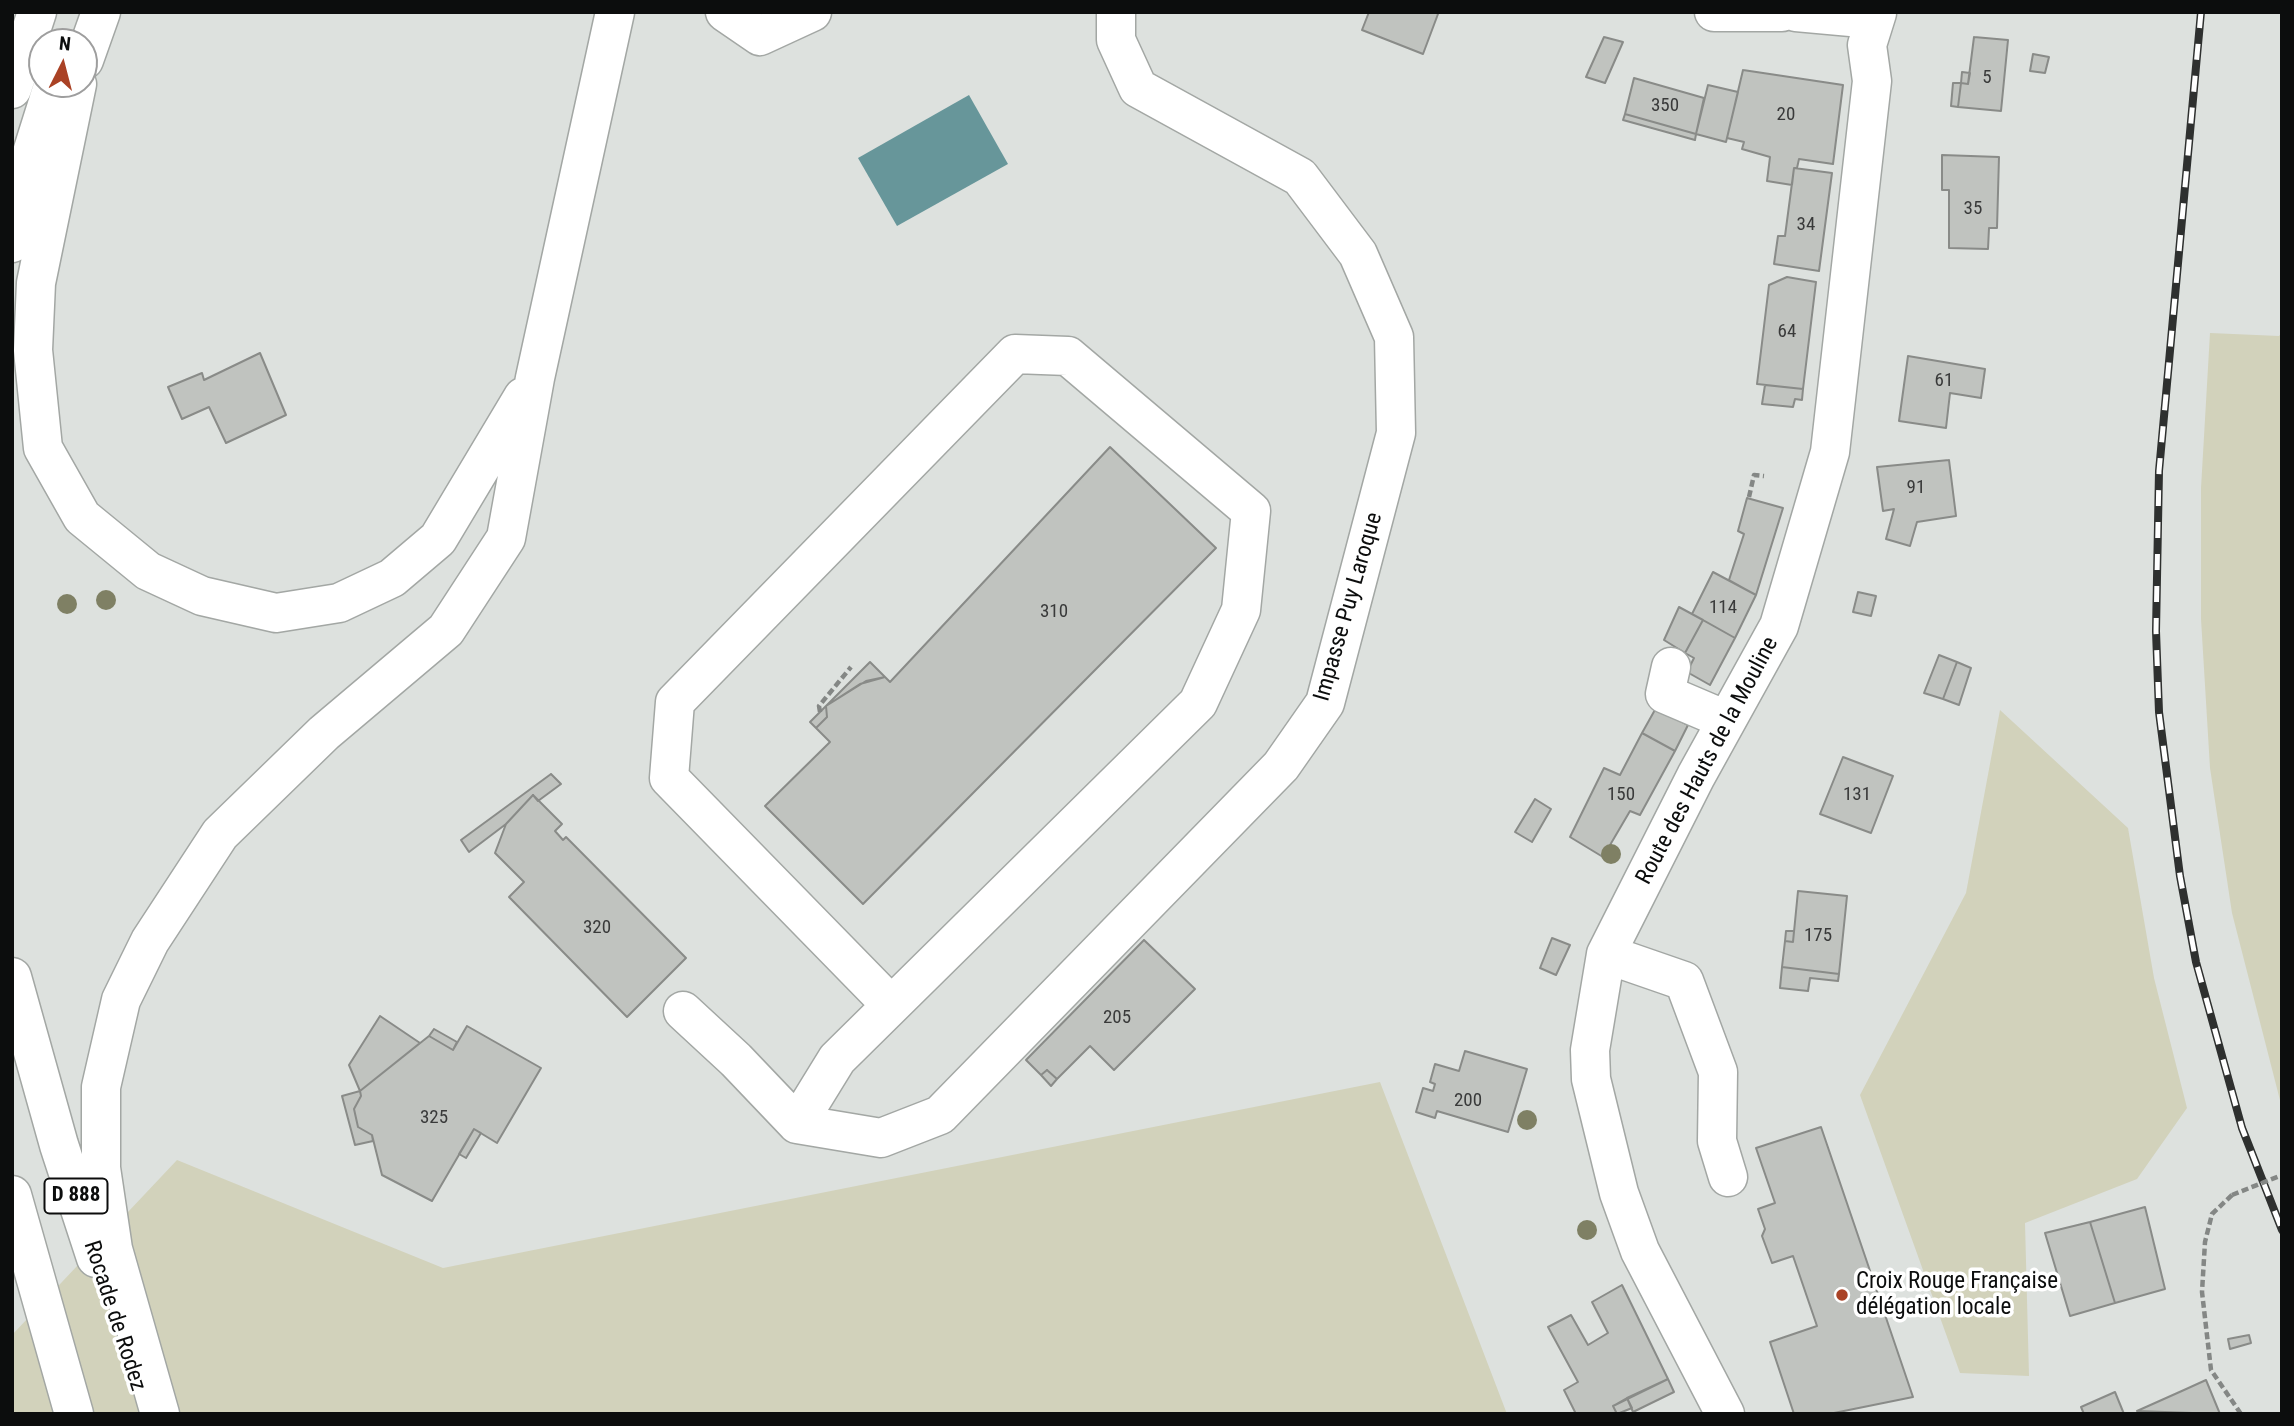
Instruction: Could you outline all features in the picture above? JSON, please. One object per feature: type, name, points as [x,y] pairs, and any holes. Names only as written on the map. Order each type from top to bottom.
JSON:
[{"type":"main road","points":[[12,89],[37,12]]},
{"type":"main road","points":[[160,1414],[113,1249],[101,1168],[101,1087],[121,1000],[150,941],[220,834],[324,733],[446,631],[506,538],[535,378],[615,12]]},
{"type":"main road","points":[[725,12],[760,36],[812,12]]},
{"type":"main road","name":"Impasse Puy Laroque","points":[[797,1124],[881,1138],[940,1115],[1282,766],[1325,703],[1395,433],[1394,337],[1358,254],[1300,177],[1138,88],[1116,40],[1116,12]]},
{"type":"main road","points":[[1714,12],[1782,12]]},
{"type":"main road","points":[[1796,12],[1851,18],[1854,12]]},
{"type":"main road","name":"Route des Hauts de la Mouline","points":[[1725,1414],[1640,1251],[1619,1193],[1591,1079],[1590,1049],[1606,954],[1726,720],[1779,626],[1830,452],[1872,81],[1890,46],[1877,13]]},
{"type":"main road","points":[[12,243],[31,156],[50,98]]},
{"type":"main road","points":[[74,98],[36,283],[33,350],[43,448],[82,517],[148,571],[202,596],[276,613],[339,603],[392,578],[438,539],[535,378]]},
{"type":"main road","points":[[683,1011],[736,1060],[797,1124],[837,1059],[1198,703],[1241,610],[1251,511],[1068,356],[1014,354],[675,702],[669,778],[891,1005]]},
{"type":"main road","points":[[1671,667],[1665,694],[1726,720]]},
{"type":"main road","points":[[1606,954],[1684,981],[1718,1072],[1717,1141],[1728,1177]]},
{"type":"main road","name":"Rocade de Rodez","points":[[12,977],[60,1145],[146,1414]]},
{"type":"main road","name":"D 888","points":[[12,1195],[74,1414]]},
{"type":"path","points":[[1749,497],[1754,475],[1764,476]]},
{"type":"path","points":[[820,712],[818,706],[851,667]]},
{"type":"path","points":[[2241,1414],[2211,1370],[2202,1292],[2205,1242],[2212,1214],[2232,1195],[2282,1175]]},
{"type":"green space","points":[[2282,332],[2282,1108],[2232,913],[2210,768],[2201,619],[2201,488],[2210,333],[2279,336]]},
{"type":"green space","points":[[2000,710],[2128,828],[2154,978],[2187,1108],[2137,1179],[2025,1223],[2029,1376],[1960,1373],[1860,1095],[1966,893]]},
{"type":"green space","points":[[1380,1082],[1507,1414],[12,1414],[12,1335],[177,1160],[443,1268]]},
{"type":"water","points":[[969,95],[1008,164],[897,226],[858,158]]},
{"type":"building","points":[[1369,12],[1438,14],[1423,54],[1362,30]]},
{"type":"building","points":[[1604,37],[1623,42],[1605,83],[1586,77]]},
{"type":"building","points":[[1974,37],[2008,40],[2001,111],[1958,107],[1961,83],[1968,84]]},
{"type":"building","points":[[2033,54],[2049,57],[2045,73],[2030,71]]},
{"type":"building","points":[[1743,70],[1843,85],[1833,164],[1799,159],[1797,168],[1794,168],[1792,185],[1767,181],[1770,157],[1742,149],[1744,142],[1727,138]]},
{"type":"building","points":[[1962,72],[1970,73],[1968,84],[1961,83]]},
{"type":"building","points":[[1634,78],[1704,98],[1696,134],[1625,114]]},
{"type":"building","points":[[1953,83],[1961,83],[1958,107],[1951,106]]},
{"type":"building","points":[[1708,85],[1738,92],[1726,142],[1696,134]]},
{"type":"building","points":[[1625,114],[1696,134],[1695,140],[1623,120]]},
{"type":"building","points":[[1942,155],[1999,157],[1997,228],[1989,228],[1988,249],[1949,248],[1949,190],[1942,190]]},
{"type":"building","points":[[1794,168],[1832,173],[1819,271],[1774,264],[1778,236],[1785,236]]},
{"type":"building","points":[[1787,277],[1816,282],[1803,389],[1757,384],[1769,285]]},
{"type":"building","points":[[260,353],[286,415],[226,443],[209,407],[182,419],[168,387],[202,373],[204,380]]},
{"type":"building","points":[[1908,356],[1985,369],[1981,398],[1950,393],[1946,428],[1899,421]]},
{"type":"building","points":[[1765,385],[1803,389],[1802,400],[1795,399],[1793,407],[1762,404]]},
{"type":"building","points":[[1110,447],[1216,548],[863,904],[765,806],[830,742],[816,728],[827,717],[826,706],[866,681],[885,677],[890,682]]},
{"type":"building","points":[[1949,460],[1956,516],[1917,522],[1910,546],[1886,539],[1894,509],[1883,511],[1877,467]]},
{"type":"building","points":[[1747,498],[1783,508],[1756,595],[1729,580],[1744,534],[1738,531]]},
{"type":"building","points":[[1713,572],[1756,595],[1735,638],[1692,614]]},
{"type":"building","points":[[1858,592],[1876,596],[1871,616],[1853,612]]},
{"type":"building","points":[[1679,607],[1703,620],[1685,653],[1664,640]]},
{"type":"building","points":[[1703,620],[1735,638],[1710,685],[1687,672],[1694,658],[1685,653]]},
{"type":"building","points":[[1939,655],[1957,662],[1943,699],[1924,693]]},
{"type":"building","points":[[870,662],[885,677],[860,684],[826,706]]},
{"type":"building","points":[[1957,662],[1971,668],[1959,705],[1943,699]]},
{"type":"building","points":[[826,706],[827,717],[816,728],[810,722]]},
{"type":"building","points":[[1656,708],[1688,725],[1675,751],[1642,733]]},
{"type":"building","points":[[1642,733],[1675,751],[1640,815],[1630,811],[1603,857],[1570,837],[1604,768],[1620,775]]},
{"type":"building","points":[[1843,757],[1893,776],[1871,833],[1820,814]]},
{"type":"building","points":[[551,774],[561,784],[538,801],[533,795],[506,824],[469,852],[461,840]]},
{"type":"building","points":[[533,795],[562,824],[555,831],[563,840],[566,837],[686,958],[627,1017],[509,897],[524,882],[495,853],[506,824]]},
{"type":"building","points":[[1535,799],[1551,809],[1532,842],[1515,832]]},
{"type":"building","points":[[1798,891],[1847,896],[1839,974],[1782,967],[1785,941],[1793,942]]},
{"type":"building","points":[[1786,931],[1794,931],[1793,942],[1785,941]]},
{"type":"building","points":[[1552,938],[1570,945],[1556,975],[1540,968]]},
{"type":"building","points":[[1144,940],[1195,989],[1114,1070],[1090,1046],[1057,1079],[1047,1070],[1041,1075],[1026,1060]]},
{"type":"building","points":[[1782,967],[1839,974],[1838,981],[1810,978],[1808,991],[1780,988]]},
{"type":"building","points":[[380,1016],[420,1043],[360,1091],[349,1065]]},
{"type":"building","points":[[467,1026],[541,1068],[497,1143],[474,1129],[432,1201],[382,1175],[372,1135],[358,1127],[354,1109],[361,1096],[360,1091],[429,1036],[453,1050]]},
{"type":"building","points":[[434,1029],[457,1042],[453,1050],[429,1036]]},
{"type":"building","points":[[1465,1051],[1527,1069],[1508,1132],[1437,1111],[1435,1118],[1416,1112],[1423,1088],[1433,1091],[1435,1084],[1430,1082],[1435,1064],[1459,1071]]},
{"type":"building","points":[[1047,1070],[1057,1079],[1051,1086],[1041,1075]]},
{"type":"building","points":[[360,1091],[361,1096],[354,1109],[358,1127],[372,1135],[373,1141],[355,1145],[342,1096]]},
{"type":"building","name":"Croix Rouge Française délégation locale","points":[[1821,1127],[1913,1397],[1829,1414],[1794,1414],[1770,1342],[1817,1326],[1793,1256],[1772,1263],[1762,1236],[1765,1229],[1758,1209],[1775,1203],[1756,1148]]},
{"type":"building","points":[[474,1129],[481,1133],[466,1158],[459,1154]]},
{"type":"building","points":[[2145,1207],[2165,1289],[2115,1303],[2090,1222]]},
{"type":"building","points":[[2090,1222],[2115,1303],[2070,1316],[2045,1233]]},
{"type":"building","points":[[1622,1285],[1668,1379],[1613,1406],[1617,1414],[1576,1414],[1564,1390],[1578,1382],[1548,1327],[1571,1315],[1588,1345],[1608,1333],[1592,1302]]},
{"type":"building","points":[[2249,1335],[2251,1343],[2230,1349],[2228,1339]]},
{"type":"building","points":[[1668,1379],[1674,1392],[1633,1412],[1627,1398]]},
{"type":"building","points":[[2206,1380],[2220,1414],[2137,1411],[2184,1390]]},
{"type":"building","points":[[2115,1392],[2124,1414],[2084,1414],[2081,1407]]},
{"type":"building","points":[[1627,1398],[1632,1408],[1617,1414],[1613,1406]]},
{"type":"railway","points":[[2201,12],[2159,471],[2156,631],[2159,712],[2180,876],[2196,962],[2242,1128],[2282,1230]]},
{"type":"place","name":"Croix Rouge Française délégation locale","points":[[1842,1295]]}]
